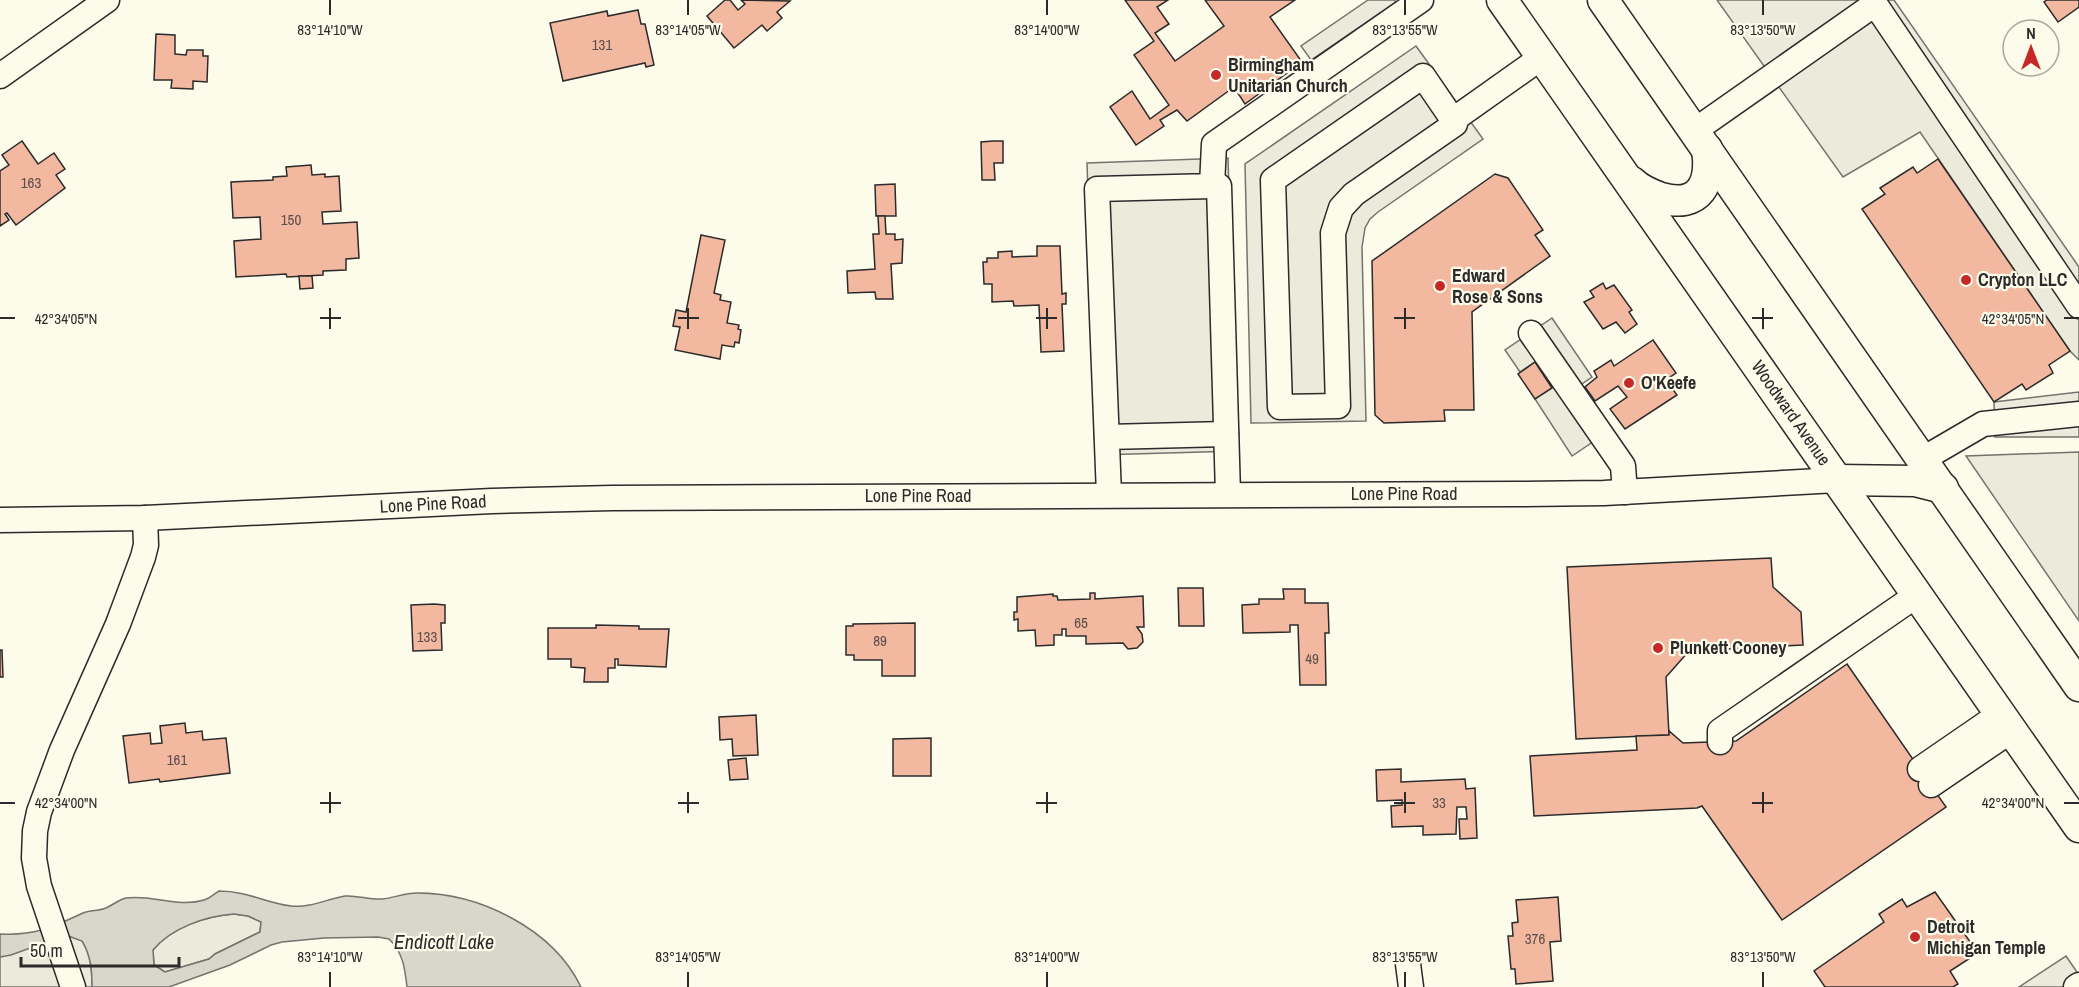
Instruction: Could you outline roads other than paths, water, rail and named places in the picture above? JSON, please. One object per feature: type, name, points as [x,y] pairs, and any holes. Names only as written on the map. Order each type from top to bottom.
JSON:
[{"type":"main road","name":"Woodward Avenue","points":[[1502,0],[2079,827]]},
{"type":"main road","points":[[1603,0],[2079,686]]},
{"type":"main road","points":[[1625,176],[1638,188],[1658,197],[1681,202],[1690,199],[1697,195],[1707,179],[1708,170],[1700,140]]},
{"type":"main road","points":[[1837,480],[1915,481],[1943,488]]},
{"type":"street","points":[[0,76],[107,0]]},
{"type":"street","points":[[1212,186],[1214,144],[1421,0]]},
{"type":"street","points":[[1700,140],[1875,4],[2079,306]]},
{"type":"street","points":[[1453,120],[1542,57]]},
{"type":"street","points":[[1423,76],[1453,120],[1455,124],[1353,194],[1341,208],[1333,233],[1338,406],[1280,407],[1273,180],[1423,76]]},
{"type":"street","points":[[1109,495],[1097,189],[1212,186],[1219,186],[1228,494]]},
{"type":"street","points":[[1531,333],[1623,466],[1625,492]]},
{"type":"street","points":[[1923,459],[1983,424],[2079,414]]},
{"type":"street","points":[[1107,437],[1226,434]]},
{"type":"street","name":"Lone Pine Road","points":[[0,520],[146,518],[492,501],[612,498],[1516,494],[1625,492],[1837,480]]},
{"type":"street","points":[[73,987],[39,885],[34,858],[35,831],[39,812],[62,750],[118,624],[143,557],[146,545],[146,518]]},
{"type":"street","points":[[1720,742],[1720,731],[1917,595]]},
{"type":"street","points":[[1925,777],[2006,722]]},
{"type":"water","name":"Endicott Lake","points":[[219,891],[239,893],[291,906],[312,905],[345,896],[382,899],[417,893],[465,900],[489,907],[533,932],[568,966],[581,987],[407,987],[404,967],[397,949],[389,939],[378,937],[324,938],[282,942],[230,965],[169,987],[92,987],[90,963],[82,941],[66,935],[0,957],[0,934],[24,934],[43,930],[86,912],[106,908],[126,898],[136,897],[184,903],[206,899]],"holes":[[[234,914],[248,916],[261,922],[260,932],[209,959],[165,972],[154,965],[153,950],[180,929],[213,917]]]},
{"type":"place","name":"Birmingham Unitarian Church","points":[[1216,75]]},
{"type":"place","name":"Crypton LLC","points":[[1966,280]]},
{"type":"place","name":"Edward Rose & Sons","points":[[1440,286]]},
{"type":"place","name":"O'Keefe","points":[[1629,383]]},
{"type":"place","name":"Plunkett Cooney","points":[[1658,648]]},
{"type":"place","name":"Detroit Michigan Temple","points":[[1915,937]]}]
